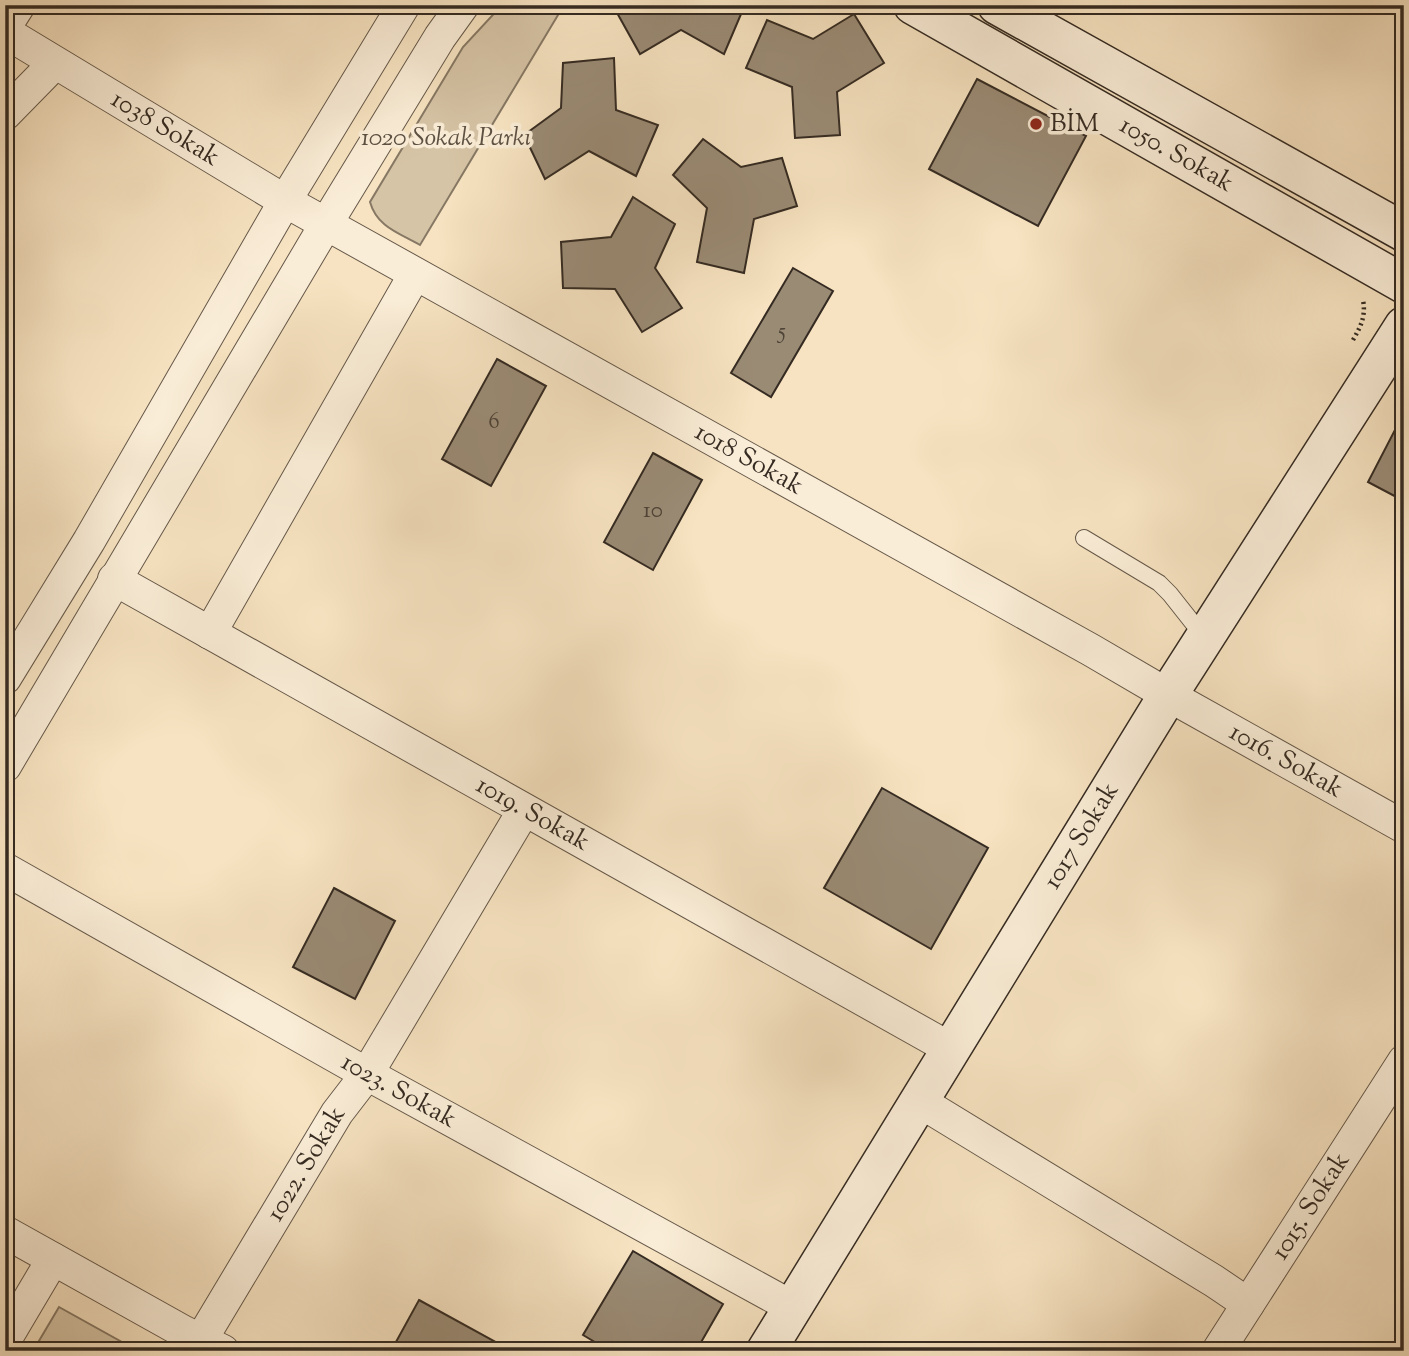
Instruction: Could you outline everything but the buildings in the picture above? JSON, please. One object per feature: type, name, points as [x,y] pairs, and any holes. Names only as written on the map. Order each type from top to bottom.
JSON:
[{"type":"street","points":[[5,30],[19,5]]},
{"type":"street","points":[[5,677],[89,541],[285,201],[404,5]]},
{"type":"street","points":[[5,766],[326,224],[440,37],[463,5]]},
{"type":"street","name":"1050. Sokak","points":[[914,5],[1404,284]]},
{"type":"street","name":"1050. Sokak","points":[[997,5],[1404,232]]},
{"type":"street","name":"1038 Sokak","points":[[5,30],[326,224]]},
{"type":"street","points":[[5,114],[55,62]]},
{"type":"street","name":"1018 Sokak","points":[[326,224],[1168,695]]},
{"type":"street","points":[[209,633],[415,274]]},
{"type":"street","name":"1017 Sokak","points":[[766,1351],[1168,695],[1404,326]]},
{"type":"street","name":"1019. Sokak","points":[[114,579],[951,1049]]},
{"type":"street","name":"1016. Sokak","points":[[1168,695],[1404,827]]},
{"type":"street","name":"1022. Sokak","points":[[195,1343],[337,1114],[367,1074],[524,810]]},
{"type":"street","name":"1023. Sokak","points":[[5,869],[367,1074],[794,1308]]},
{"type":"street","name":"1015. Sokak","points":[[1218,1351],[1404,1061]]},
{"type":"street","points":[[919,1101],[1248,1304]]},
{"type":"street","points":[[5,1232],[195,1343]]},
{"type":"street","points":[[5,1340],[53,1259]]},
{"type":"lane","points":[[1084,538],[1158,583],[1206,639]]},
{"type":"green space","name":"1020 Sokak Parkı","points":[[502,5],[564,5],[420,245],[383,223],[373,211],[370,202],[463,47]]},
{"type":"green space","points":[[59,1307],[138,1351],[33,1351]]},
{"type":"place","name":"BİM","points":[[1036,124]]}]
